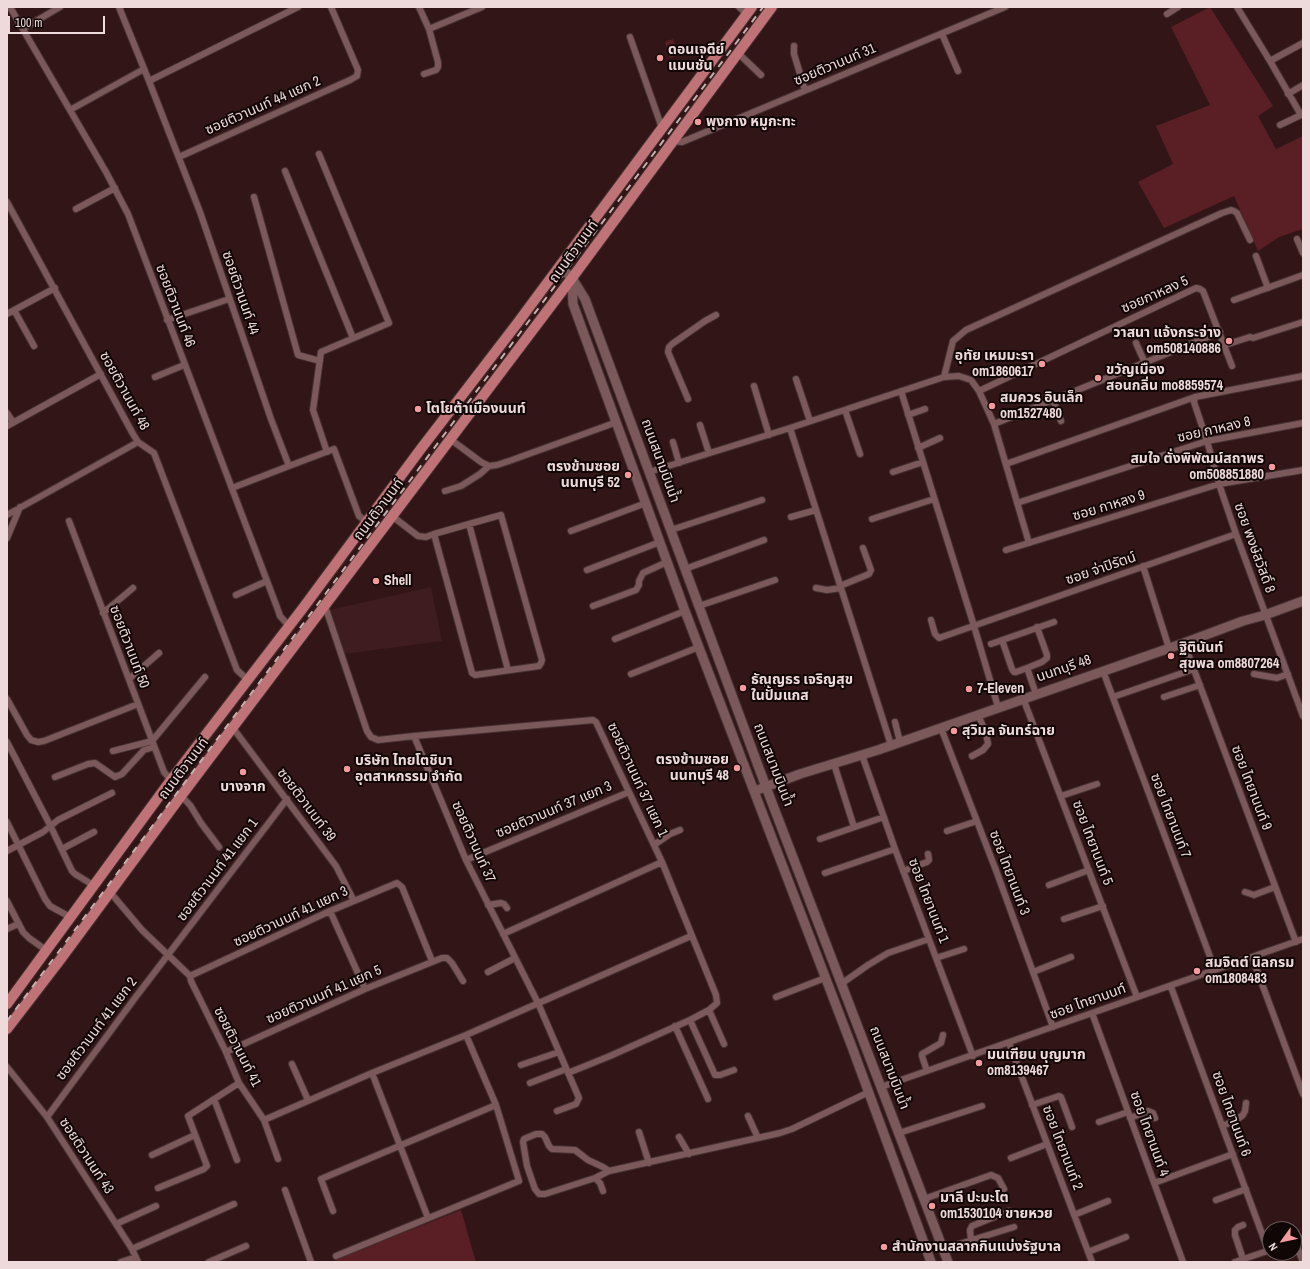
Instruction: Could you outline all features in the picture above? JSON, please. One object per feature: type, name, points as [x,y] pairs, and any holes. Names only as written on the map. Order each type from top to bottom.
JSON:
[{"type":"main road","name":"ถนนติวานนท์","points":[[7,1029],[572,278],[772,7]]},
{"type":"main road","name":"ถนนติวานนท์","points":[[7,1004],[171,780],[303,608],[560,267],[750,11]]},
{"type":"main road","name":"ถนนสนามบินน้ำ","points":[[560,267],[572,278],[585,299],[766,787],[948,1262]]},
{"type":"main road","name":"ถนนสนามบินน้ำ","points":[[572,278],[573,304],[685,611],[869,1092],[931,1262]]},
{"type":"main road","name":"นนทบุรี 48","points":[[754,791],[941,728],[1303,601]]},
{"type":"main road","points":[[303,608],[316,618]]},
{"type":"main road","points":[[869,1092],[881,1087]]},
{"type":"main road","points":[[918,1229],[934,1223]]},
{"type":"main road","points":[[922,1240],[938,1235]]},
{"type":"street","name":"ซอยติวานนท์ 46","points":[[10,7],[24,28],[115,188],[128,214],[280,616],[289,626]]},
{"type":"street","points":[[24,28],[60,7]]},
{"type":"street","points":[[149,81],[298,7]]},
{"type":"street","name":"ซอยติวานนท์ 44 แยก 2","points":[[179,157],[357,76],[358,70],[331,7]]},
{"type":"street","points":[[419,7],[429,29],[438,66],[436,70],[424,74]]},
{"type":"street","points":[[429,29],[482,7]]},
{"type":"street","points":[[739,7],[750,11]]},
{"type":"street","name":"ซอยติวานนท์ 31","points":[[673,141],[682,142],[1005,7]]},
{"type":"street","points":[[1167,14],[1178,7]]},
{"type":"street","points":[[1237,7],[1302,116],[1280,125]]},
{"type":"street","name":"ซอยติวานนท์ 44","points":[[122,8],[144,69],[200,212],[271,419],[289,466]]},
{"type":"street","points":[[942,34],[958,70]]},
{"type":"street","points":[[630,37],[662,128]]},
{"type":"street","points":[[1270,61],[1303,43]]},
{"type":"street","points":[[794,46],[794,54],[805,90]]},
{"type":"street","points":[[738,53],[761,75]]},
{"type":"street","points":[[70,110],[144,69]]},
{"type":"street","points":[[1288,94],[1303,85]]},
{"type":"street","points":[[319,154],[389,323],[321,352],[313,410],[327,452]]},
{"type":"street","points":[[285,171],[353,338]]},
{"type":"street","points":[[76,209],[115,188]]},
{"type":"street","points":[[254,197],[298,355],[320,361]]},
{"type":"street","name":"ซอยติวานนท์ 48","points":[[7,202],[138,442],[154,453],[239,673],[248,680]]},
{"type":"street","points":[[944,377],[953,342],[966,330],[1222,213],[1231,210],[1237,213],[1250,240]]},
{"type":"street","points":[[1297,239],[1303,253]]},
{"type":"street","points":[[1256,256],[1268,288]]},
{"type":"street","points":[[1234,300],[1303,275]]},
{"type":"street","points":[[7,314],[55,288]]},
{"type":"street","name":"ซอยกาหลง 5","points":[[980,391],[1196,288],[1203,291],[1232,366]]},
{"type":"street","points":[[167,320],[230,299]]},
{"type":"street","points":[[14,310],[34,346]]},
{"type":"street","points":[[688,399],[668,352],[669,347],[705,321],[716,315]]},
{"type":"street","points":[[1225,345],[1250,337],[1253,338],[1303,322]]},
{"type":"street","points":[[994,424],[1220,332]]},
{"type":"street","points":[[1136,343],[1145,363]]},
{"type":"street","points":[[155,377],[184,365]]},
{"type":"street","points":[[7,413],[10,424],[101,374]]},
{"type":"street","points":[[649,472],[790,428],[944,377],[959,376],[971,380],[980,391],[994,424],[1029,543]]},
{"type":"street","points":[[1006,464],[1195,397],[1303,376]]},
{"type":"street","points":[[796,379],[810,421]]},
{"type":"street","points":[[754,386],[768,435]]},
{"type":"street","points":[[901,391],[998,707]]},
{"type":"street","name":"ซอย พงษ์สวัสดิ์ 8","points":[[1195,397],[1194,402],[1219,484],[1303,716]]},
{"type":"street","points":[[1053,400],[1061,421]]},
{"type":"street","points":[[908,415],[925,409]]},
{"type":"street","points":[[845,410],[860,454]]},
{"type":"street","points":[[450,439],[481,462],[489,466],[512,460],[617,422]]},
{"type":"street","name":"ซอย กาหลง 8","points":[[1017,503],[1207,441],[1303,423]]},
{"type":"street","points":[[700,425],[709,454]]},
{"type":"street","points":[[790,428],[840,587],[895,743]]},
{"type":"street","points":[[918,448],[940,438]]},
{"type":"street","points":[[7,515],[138,442]]},
{"type":"street","points":[[673,442],[679,463]]},
{"type":"street","points":[[232,488],[334,449],[359,516],[367,522]]},
{"type":"street","points":[[893,472],[923,462]]},
{"type":"street","points":[[445,491],[461,486],[480,474],[489,466]]},
{"type":"street","name":"ซอย กาหลง 9","points":[[1006,550],[1219,484],[1303,470]]},
{"type":"street","points":[[872,519],[934,499]]},
{"type":"street","points":[[671,530],[762,500]]},
{"type":"street","points":[[571,531],[646,503]]},
{"type":"street","points":[[7,538],[20,507]]},
{"type":"street","points":[[791,517],[816,510]]},
{"type":"street","points":[[392,516],[418,536],[426,537],[434,534],[501,515],[542,660],[539,666],[474,675],[472,673],[434,534]]},
{"type":"street","name":"ซอยติวานนท์ 50","points":[[69,521],[154,747],[164,772],[171,780]]},
{"type":"street","points":[[469,524],[508,670]]},
{"type":"street","name":"ซอย จ่าปิรัตน์","points":[[930,620],[936,637],[939,638],[1236,534]]},
{"type":"street","points":[[685,569],[764,540]]},
{"type":"street","points":[[587,570],[660,542]]},
{"type":"street","points":[[816,588],[827,590],[840,587],[869,574],[871,570],[863,548]]},
{"type":"street","points":[[593,606],[636,590],[644,573],[668,562]]},
{"type":"street","points":[[1143,566],[1169,648]]},
{"type":"street","points":[[699,606],[775,580]]},
{"type":"street","points":[[236,595],[267,581]]},
{"type":"street","points":[[103,613],[133,588]]},
{"type":"street","points":[[325,606],[367,732],[371,737],[378,740],[414,736]]},
{"type":"street","points":[[615,639],[685,611]]},
{"type":"street","points":[[991,644],[1054,622]]},
{"type":"street","points":[[1002,640],[1014,672],[1027,668],[1042,662],[1047,658],[1037,627]]},
{"type":"street","name":"ซอย ไทยานนท์ 9","points":[[1184,643],[1296,942]]},
{"type":"street","points":[[630,674],[699,647]]},
{"type":"street","points":[[129,679],[159,652]]},
{"type":"street","points":[[1027,668],[1036,694]]},
{"type":"street","points":[[1113,697],[1194,669]]},
{"type":"street","name":"ซอย ไทยานนท์ 7","points":[[1103,671],[1215,970]]},
{"type":"street","points":[[1254,674],[1277,678],[1288,674]]},
{"type":"street","points":[[113,751],[152,741],[205,678]]},
{"type":"street","points":[[1164,697],[1200,685]]},
{"type":"street","name":"ซอย ไทยานนท์ 5","points":[[1023,698],[1137,998]]},
{"type":"street","points":[[7,699],[27,735],[34,742],[44,741],[138,704]]},
{"type":"street","points":[[972,756],[983,750],[988,744],[986,734],[978,715]]},
{"type":"street","name":"ซอยติวานนท์ 37 แยก 1","points":[[414,736],[593,720],[596,722],[662,862],[716,995],[717,1004],[708,1010]]},
{"type":"street","points":[[895,722],[895,743]]},
{"type":"street","name":"ซอยติวานนท์ 39","points":[[233,728],[287,798],[336,866],[354,900]]},
{"type":"street","name":"ซอย ไทยานนท์ 3","points":[[941,728],[1053,1027]]},
{"type":"street","name":"ซอยติวานนท์ 37","points":[[414,736],[466,860],[538,1003],[579,1098],[576,1104],[557,1110]]},
{"type":"street","points":[[7,742],[72,871],[94,885]]},
{"type":"street","points":[[55,777],[88,764],[95,763],[115,777],[122,774],[144,750],[154,747]]},
{"type":"street","name":"ซอย ไทยานนท์ 1","points":[[862,755],[903,871],[973,1056]]},
{"type":"street","points":[[834,764],[854,827]]},
{"type":"street","points":[[1061,796],[1097,784]]},
{"type":"street","name":"ซอยติวานนท์ 37 แยก 3","points":[[466,860],[629,792]]},
{"type":"street","points":[[7,851],[43,832],[50,825],[75,810],[112,793]]},
{"type":"street","points":[[182,796],[219,847]]},
{"type":"street","name":"ซอยติวานนท์ 41 แยก 1","points":[[168,956],[287,798]]},
{"type":"street","points":[[820,839],[884,817]]},
{"type":"street","points":[[947,831],[977,821]]},
{"type":"street","points":[[7,822],[45,899],[50,906],[70,917]]},
{"type":"street","points":[[654,846],[670,834],[680,830]]},
{"type":"street","points":[[62,850],[94,832]]},
{"type":"street","points":[[825,873],[895,849]]},
{"type":"street","points":[[903,871],[927,862],[929,860],[928,854]]},
{"type":"street","points":[[503,934],[662,862]]},
{"type":"street","points":[[1049,885],[1089,870]]},
{"type":"street","name":"ซอยติวานนท์ 41 แยก 3","points":[[190,976],[354,900],[397,883],[402,887],[432,961]]},
{"type":"street","points":[[1245,892],[1254,895],[1275,887]]},
{"type":"street","name":"ซอยติวานนท์ 41","points":[[110,892],[142,930],[190,976],[239,1083],[264,1120],[278,1159]]},
{"type":"street","points":[[7,901],[18,924],[29,938],[46,950]]},
{"type":"street","points":[[488,905],[501,903],[507,908]]},
{"type":"street","points":[[1064,919],[1102,906]]},
{"type":"street","points":[[330,911],[364,989]]},
{"type":"street","points":[[7,929],[18,924]]},
{"type":"street","points":[[264,1120],[372,1073],[466,1035],[691,936]]},
{"type":"street","points":[[842,984],[868,964],[888,953],[929,939]]},
{"type":"street","name":"ซอย ไทยานนท์","points":[[881,1087],[1303,939]]},
{"type":"street","points":[[936,958],[964,949]]},
{"type":"street","name":"ซอยติวานนท์ 41 แยก 2","points":[[46,1117],[168,956]]},
{"type":"street","points":[[1033,972],[1071,957]]},
{"type":"street","points":[[1252,957],[1303,1094]]},
{"type":"street","points":[[432,961],[447,958],[452,963],[463,982]]},
{"type":"street","points":[[488,972],[515,958]]},
{"type":"street","name":"ซอยติวานนท์ 41 แยก 5","points":[[226,1052],[364,989],[432,961]]},
{"type":"street","points":[[776,997],[825,978]]},
{"type":"street","name":"ซอย ไทยานนท์ 6","points":[[1171,986],[1262,1231]]},
{"type":"street","points":[[530,1083],[610,1056],[690,1020],[708,1010],[724,1044]]},
{"type":"street","name":"ซอย ไทยานนท์ 4","points":[[1092,1014],[1183,1262]]},
{"type":"street","points":[[690,1020],[715,1075],[720,1075],[734,1070]]},
{"type":"street","points":[[675,1026],[708,1099]]},
{"type":"street","points":[[336,1256],[519,1181],[496,1105],[466,1035]]},
{"type":"street","points":[[926,1071],[922,1054],[941,1044],[943,1035]]},
{"type":"street","name":"ซอย ไทยานนท์ 2","points":[[1009,1043],[1092,1262]]},
{"type":"street","points":[[521,1065],[559,1052]]},
{"type":"street","points":[[292,1064],[308,1100]]},
{"type":"street","name":"ซอยติวานนท์ 43","points":[[7,1066],[46,1117],[132,1249],[137,1260]]},
{"type":"street","points":[[372,1073],[428,1218]]},
{"type":"street","points":[[158,1188],[204,1169],[207,1166],[188,1116],[239,1083]]},
{"type":"street","points":[[610,1171],[588,1160],[575,1150],[552,1149],[549,1146],[546,1137],[542,1134],[536,1134],[524,1139],[523,1142],[527,1166],[535,1189],[540,1194],[545,1194],[595,1178],[610,1171],[780,1133],[792,1129],[869,1092]]},
{"type":"street","points":[[1032,1104],[1059,1096],[1061,1097],[1072,1127]]},
{"type":"street","points":[[214,1099],[237,1160]]},
{"type":"street","points":[[1222,1126],[1235,1121],[1243,1115],[1246,1103]]},
{"type":"street","points":[[333,1211],[321,1179],[496,1105]]},
{"type":"street","points":[[899,1133],[982,1106]]},
{"type":"street","points":[[1099,1122],[1148,1111],[1153,1113],[1155,1118]]},
{"type":"street","points":[[748,1116],[758,1138]]},
{"type":"street","points":[[639,1132],[649,1163]]},
{"type":"street","points":[[152,1156],[195,1135]]},
{"type":"street","points":[[679,1137],[689,1154]]},
{"type":"street","points":[[1011,1158],[1047,1144]]},
{"type":"street","points":[[1154,1183],[1233,1154]]},
{"type":"street","points":[[924,1199],[991,1175],[998,1178],[1004,1188]]},
{"type":"street","points":[[595,1178],[600,1183],[603,1191]]},
{"type":"street","points":[[1216,1200],[1246,1189]]},
{"type":"street","points":[[285,1190],[311,1262]]},
{"type":"street","points":[[1074,1215],[1108,1201]]},
{"type":"street","points":[[132,1249],[234,1204]]},
{"type":"street","points":[[116,1224],[156,1206]]},
{"type":"street","points":[[971,1240],[970,1230],[972,1226],[1009,1211]]},
{"type":"street","points":[[1243,1225],[1235,1230],[1235,1235],[1243,1259]]},
{"type":"street","points":[[944,1249],[1014,1227]]},
{"type":"street","points":[[1088,1252],[1126,1237]]},
{"type":"street","points":[[209,1262],[246,1246]]},
{"type":"street","points":[[1235,1262],[1262,1252]]},
{"type":"street","points":[[122,1262],[137,1260]]},
{"type":"shaded area","points":[[1210,7],[1273,106],[1258,116],[1276,149],[1303,136],[1303,229],[1279,237],[1258,251],[1234,196],[1164,228],[1138,182],[1173,164],[1156,126],[1210,105],[1171,27]]},
{"type":"shaded area","points":[[673,39],[678,55],[670,58],[665,42]]},
{"type":"shaded area","points":[[431,587],[442,641],[344,654],[330,610]]},
{"type":"shaded area","points":[[461,1210],[476,1262],[336,1262],[335,1260]]},
{"type":"railway","points":[[7,1021],[763,7]]},
{"type":"place","name":"ดอนเจดีย์ แมนชั่น","points":[[660,58]]},
{"type":"place","name":"พุงกาง หมูกะทะ","points":[[698,122]]},
{"type":"place","name":"วาสนา แจ้งกระจ่าง om508140886","points":[[1229,341]]},
{"type":"place","name":"อุทัย เหมมะรา om1860617","points":[[1042,364]]},
{"type":"place","name":"ขวัญเมือง สอนกลิ่น mo8859574","points":[[1098,378]]},
{"type":"place","name":"สมควร อินเล็ก om1527480","points":[[992,406]]},
{"type":"place","name":"โตโยต้าเมืองนนท์","points":[[418,409]]},
{"type":"place","name":"สมใจ ตั่งพิพัฒน์สถาพร om508851880","points":[[1272,467]]},
{"type":"place","name":"ตรงข้ามซอย นนทบุรี 52","points":[[628,475]]},
{"type":"place","name":"Shell","points":[[376,581]]},
{"type":"place","name":"ฐิตินันท์ สุขพล om8807264","points":[[1171,656]]},
{"type":"place","name":"ธัญญธร เจริญสุข ในปั้มแกส","points":[[743,688]]},
{"type":"place","name":"7-Eleven","points":[[969,689]]},
{"type":"place","name":"สุวิมล จันทร์ฉาย","points":[[954,731]]},
{"type":"place","name":"ตรงข้ามซอย นนทบุรี 48","points":[[737,768]]},
{"type":"place","name":"บริษัท ไทยโตชิบา อุตสาหกรรม จำกัด","points":[[347,769]]},
{"type":"place","name":"บางจาก","points":[[243,772]]},
{"type":"place","name":"สมจิตต์ นิลกรม om1808483","points":[[1197,971]]},
{"type":"place","name":"มนเฑียน บุญมาก om8139467","points":[[979,1063]]},
{"type":"place","name":"มาลี ปะมะโต om1530104 ขายหวย","points":[[932,1206]]},
{"type":"place","name":"สำนักงานสลากกินแบ่งรัฐบาล","points":[[884,1247]]}]
